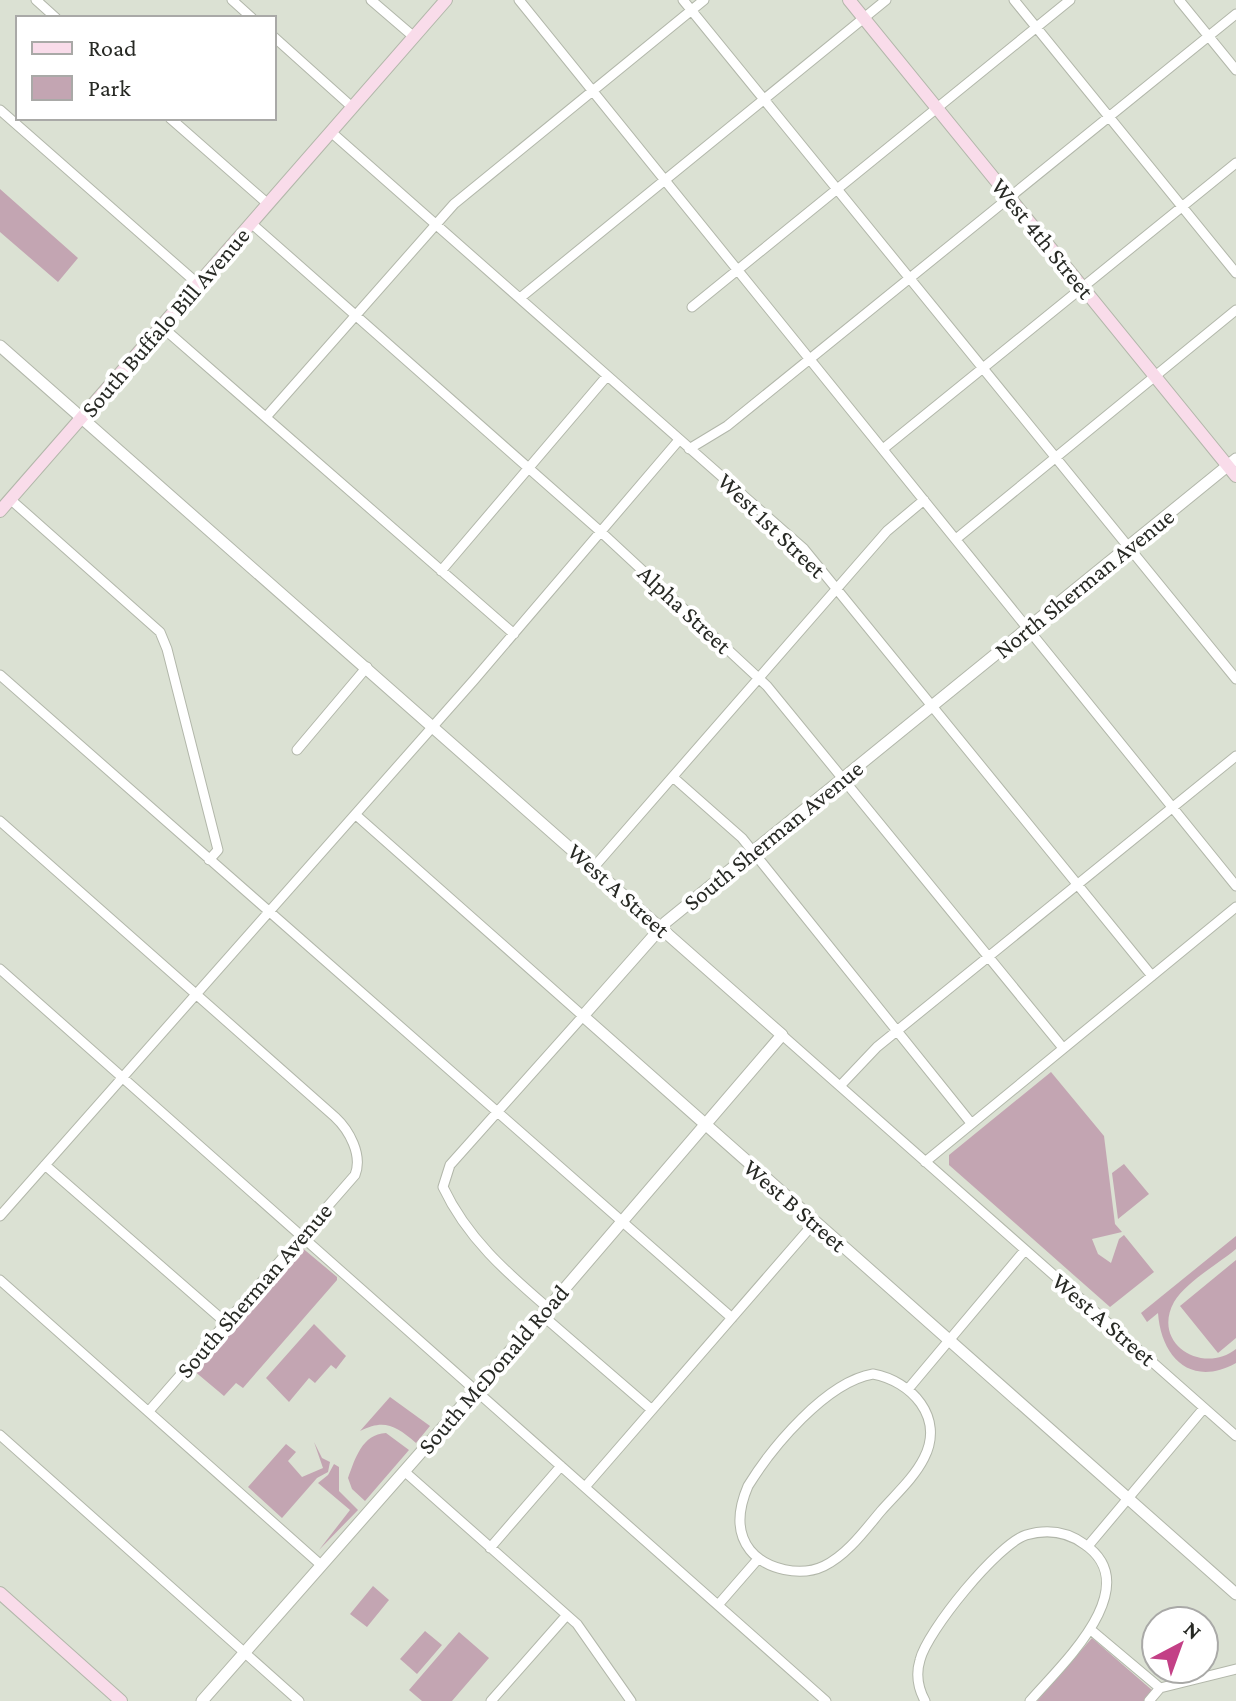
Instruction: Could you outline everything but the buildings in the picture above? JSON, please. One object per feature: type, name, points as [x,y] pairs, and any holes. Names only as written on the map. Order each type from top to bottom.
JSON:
[{"type":"main road","name":"South Buffalo Bill Avenue","points":[[0,511],[446,0]]},
{"type":"main road","name":"West 4th Street","points":[[849,0],[1155,376],[1233,467]]},
{"type":"main road","points":[[0,1593],[121,1701]]},
{"type":"street","points":[[36,0],[54,16]]},
{"type":"street","points":[[232,0],[250,16]]},
{"type":"street","points":[[371,0],[414,37]]},
{"type":"street","points":[[519,0],[1236,886]]},
{"type":"street","points":[[683,0],[1236,679]]},
{"type":"street","points":[[266,417],[454,204],[704,0]]},
{"type":"street","points":[[520,298],[886,0]]},
{"type":"street","points":[[1014,0],[1236,273]]},
{"type":"street","points":[[692,307],[1070,0]]},
{"type":"street","points":[[1179,0],[1236,70]]},
{"type":"street","points":[[689,449],[718,433],[1236,14]]},
{"type":"street","points":[[276,39],[352,107]]},
{"type":"street","points":[[0,110],[198,284]]},
{"type":"street","points":[[172,120],[268,204]]},
{"type":"street","name":"West 1st Street","points":[[331,132],[804,549],[1152,976]]},
{"type":"street","points":[[883,449],[1236,163]]},
{"type":"street","name":"Alpha Street","points":[[251,223],[601,532],[760,679],[1063,1048]]},
{"type":"street","points":[[956,539],[1236,310]]},
{"type":"street","points":[[161,326],[514,634]]},
{"type":"street","name":"West A Street","points":[[0,346],[1236,1436]]},
{"type":"street","points":[[441,571],[607,376]]},
{"type":"street","points":[[0,1216],[434,726],[679,440]]},
{"type":"street","name":"North Sherman Avenue","points":[[932,706],[1233,467]]},
{"type":"street","points":[[10,499],[160,632],[218,850],[209,860]]},
{"type":"street","points":[[594,867],[887,531],[924,500]]},
{"type":"street","points":[[297,750],[367,667]]},
{"type":"street","points":[[0,675],[732,1318]]},
{"type":"street","name":"South Sherman Avenue","points":[[545,1312],[487,1254],[446,1193],[443,1187],[450,1165],[661,927],[932,706]]},
{"type":"street","points":[[840,1086],[877,1047],[1236,756]]},
{"type":"street","points":[[674,778],[715,812],[752,852],[971,1123]]},
{"type":"street","name":"West B Street","points":[[356,815],[1236,1594]]},
{"type":"street","points":[[0,821],[197,995]]},
{"type":"street","points":[[925,1162],[1236,907]]},
{"type":"street","points":[[0,969],[826,1701]]},
{"type":"street","name":"South Sherman Avenue","points":[[149,1411],[358,1169],[347,1128],[197,995]]},
{"type":"street","name":"South McDonald Road","points":[[202,1701],[545,1312],[703,1123],[782,1035]]},
{"type":"street","points":[[45,1165],[225,1322]]},
{"type":"street","points":[[585,1487],[815,1222]]},
{"type":"street","points":[[909,1388],[1025,1250]]},
{"type":"street","points":[[0,1280],[321,1565]]},
{"type":"street","points":[[545,1312],[652,1410]]},
{"type":"street","points":[[873,1374],[892,1377],[909,1388],[928,1419],[928,1445],[916,1470],[875,1518],[837,1558],[822,1567],[805,1571],[788,1569],[758,1559],[741,1533],[741,1503],[755,1474],[826,1396],[853,1377],[873,1374]]},
{"type":"street","points":[[1088,1546],[1204,1408]]},
{"type":"street","points":[[0,1435],[299,1701]]},
{"type":"street","points":[[490,1548],[561,1466]]},
{"type":"street","points":[[404,1471],[596,1646],[631,1701]]},
{"type":"street","points":[[925,1701],[917,1672],[920,1657],[932,1634],[1002,1551],[1024,1536],[1066,1533],[1088,1546],[1103,1568],[1106,1583],[1100,1615],[1091,1630],[1030,1701]]},
{"type":"street","points":[[718,1605],[758,1559]]},
{"type":"street","points":[[491,1701],[566,1616]]},
{"type":"street","points":[[1091,1630],[1160,1688]]},
{"type":"street","points":[[1149,1701],[1160,1688],[1236,1669]]},
{"type":"green space","points":[[0,189],[78,258],[58,282],[0,232]]},
{"type":"green space","points":[[1051,1072],[1104,1136],[1115,1224],[1122,1232],[1092,1239],[1098,1254],[1111,1263],[1119,1239],[1124,1235],[1154,1272],[1110,1307],[949,1165],[949,1155]]},
{"type":"green space","points":[[1124,1164],[1149,1194],[1118,1219],[1112,1173]]},
{"type":"green space","points":[[1236,1236],[1236,1249],[1186,1287],[1174,1302],[1169,1331],[1184,1351],[1196,1357],[1209,1359],[1236,1349],[1236,1363],[1220,1370],[1192,1370],[1172,1355],[1160,1329],[1158,1313],[1147,1322],[1141,1313]]},
{"type":"green space","points":[[300,1246],[337,1280],[243,1388],[236,1383],[224,1396],[193,1370]]},
{"type":"green space","points":[[1236,1260],[1236,1338],[1218,1353],[1180,1306]]},
{"type":"green space","points":[[314,1324],[346,1356],[336,1369],[331,1365],[315,1383],[309,1378],[289,1402],[266,1378]]},
{"type":"green space","points":[[390,1397],[430,1426],[416,1443],[389,1426],[376,1425],[360,1431]]},
{"type":"green space","points":[[386,1433],[409,1450],[365,1501],[352,1489],[348,1478],[365,1443],[378,1434]]},
{"type":"green space","points":[[314,1442],[322,1458],[330,1462],[328,1472],[317,1478],[282,1518],[248,1487],[286,1444],[296,1452],[288,1461],[302,1477],[323,1468]]},
{"type":"green space","points":[[334,1464],[339,1467],[339,1491],[358,1510],[319,1550],[350,1510],[318,1483],[328,1475]]},
{"type":"green space","points":[[373,1586],[389,1600],[367,1627],[350,1614]]},
{"type":"green space","points":[[425,1631],[442,1645],[417,1674],[400,1659]]},
{"type":"green space","points":[[459,1632],[489,1658],[452,1701],[422,1701],[409,1690]]},
{"type":"green space","points":[[1092,1638],[1140,1680],[1140,1685],[1146,1685],[1153,1691],[1144,1701],[1037,1701]]}]
